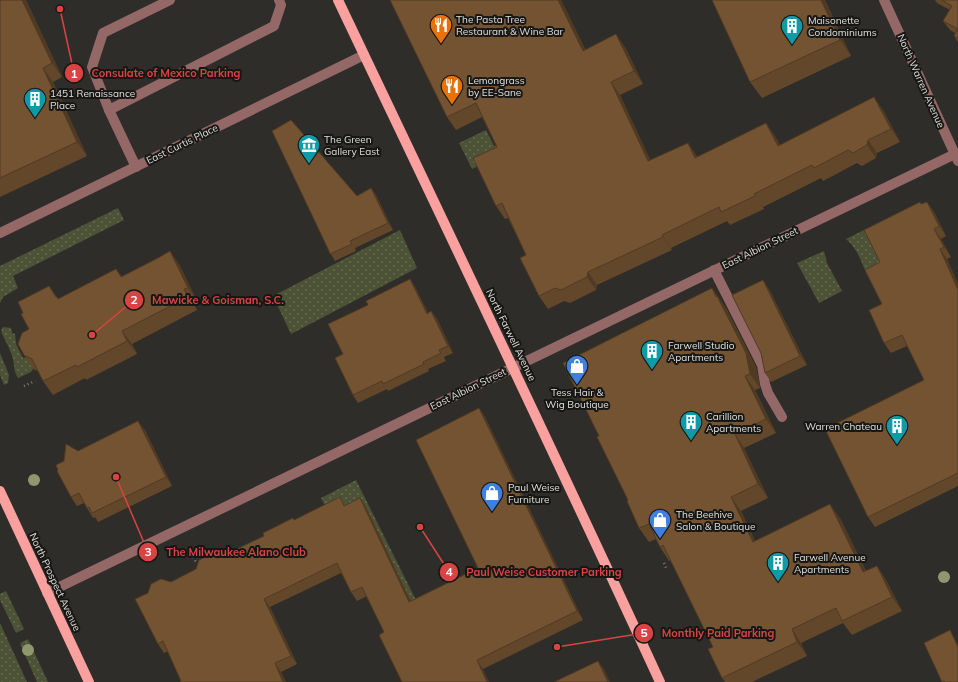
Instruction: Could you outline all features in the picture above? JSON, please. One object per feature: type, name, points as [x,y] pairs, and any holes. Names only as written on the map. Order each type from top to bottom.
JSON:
[{"type":"main road","name":"North Farwell Avenue","points":[[338,0],[514,367],[660,682]]},
{"type":"main road","name":"North Prospect Avenue","points":[[0,491],[89,682]]},
{"type":"street","points":[[136,167],[108,110],[92,67],[103,34],[170,0]]},
{"type":"street","points":[[108,110],[274,26],[281,5],[279,0]]},
{"type":"street","name":"North Warren Avenue","points":[[884,0],[956,158]]},
{"type":"street","name":"East Curtis Place","points":[[0,233],[364,55]]},
{"type":"street","name":"East Albion Street","points":[[47,593],[714,270],[956,158]]},
{"type":"street","points":[[714,270],[762,365],[768,393],[782,417]]},
{"type":"path","points":[[24,386],[35,381]]},
{"type":"path","points":[[193,557],[197,564]]},
{"type":"path","points":[[664,563],[666,568]]},
{"type":"green space","points":[[486,130],[494,146],[499,145],[503,154],[472,169],[459,143]]},
{"type":"green space","points":[[118,208],[124,220],[13,276],[18,288],[3,297],[0,303],[0,266]]},
{"type":"green space","points":[[866,229],[885,268],[868,277],[857,252],[846,239]]},
{"type":"green space","points":[[400,230],[417,268],[291,334],[273,296]]},
{"type":"green space","points":[[824,251],[827,263],[842,291],[819,303],[797,263]]},
{"type":"green space","points":[[2,328],[11,328],[12,333],[15,334],[16,344],[23,358],[28,357],[33,369],[31,372],[18,378],[11,352],[2,333]]},
{"type":"green space","points":[[0,353],[9,375],[8,383],[4,385],[0,375]]},
{"type":"green space","points":[[356,480],[420,608],[416,610],[329,514],[321,498]]},
{"type":"green space","points":[[6,591],[24,629],[16,633],[0,600],[0,594]]},
{"type":"green space","points":[[0,623],[27,682],[0,682]]},
{"type":"green space","points":[[28,639],[48,682],[37,682],[20,643]]},
{"type":"building","name":"1451 Renaissance Place","points":[[0,0],[22,0],[52,63],[43,68],[77,142],[0,178]]},
{"type":"building","points":[[390,0],[558,0],[583,51],[616,34],[634,71],[611,82],[648,161],[688,143],[695,158],[766,123],[778,146],[874,97],[891,129],[868,140],[867,145],[853,153],[848,150],[814,168],[812,165],[754,194],[755,196],[721,212],[719,207],[662,235],[663,237],[588,272],[587,277],[561,290],[555,288],[539,296],[520,258],[526,255],[502,203],[496,206],[473,158],[497,147],[476,103],[447,117]]},
{"type":"building","name":"Maisonette Condominiums","points":[[712,0],[821,0],[840,40],[750,82]]},
{"type":"building","points":[[942,0],[958,0],[958,29],[943,21],[952,6]]},
{"type":"building","points":[[958,29],[958,38],[954,36]]},
{"type":"building","points":[[291,120],[357,196],[371,188],[388,223],[350,241],[352,244],[330,254],[272,131]]},
{"type":"building","points":[[920,202],[921,204],[927,202],[939,226],[934,229],[944,247],[940,249],[958,290],[958,473],[868,517],[825,429],[924,380],[902,335],[884,343],[869,310],[882,304],[865,270],[880,262],[864,230]]},
{"type":"building","points":[[170,251],[188,288],[184,289],[188,297],[122,331],[127,341],[77,367],[76,365],[43,381],[32,359],[24,355],[18,344],[22,333],[29,329],[21,314],[23,313],[18,302],[49,286],[58,299],[116,269],[121,277]]},
{"type":"building","points":[[410,279],[427,314],[431,311],[448,346],[439,350],[441,353],[423,362],[424,364],[383,384],[382,381],[353,395],[335,358],[343,354],[328,324],[368,305],[366,301]]},
{"type":"building","points":[[763,280],[800,356],[765,373],[761,353],[732,295]]},
{"type":"building","points":[[712,288],[746,353],[750,374],[745,376],[766,419],[735,434],[758,484],[731,497],[753,542],[830,504],[863,572],[877,566],[892,597],[842,621],[836,608],[792,629],[797,642],[722,678],[708,649],[713,647],[663,545],[660,547],[649,524],[639,528],[627,501],[628,500],[597,437],[599,436],[563,363]]},
{"type":"building","points":[[479,408],[577,611],[477,660],[487,682],[402,682],[379,635],[384,632],[362,587],[351,592],[337,563],[264,599],[291,656],[275,663],[283,682],[180,682],[181,681],[163,641],[158,644],[135,599],[148,593],[151,584],[161,579],[171,582],[196,569],[199,560],[210,555],[218,558],[264,536],[263,533],[293,518],[294,520],[340,497],[344,506],[360,498],[409,602],[478,568],[416,440]]},
{"type":"building","points":[[138,421],[166,477],[92,513],[89,507],[87,508],[79,493],[71,497],[57,471],[56,465],[64,461],[66,444],[78,451]]},
{"type":"building","points":[[950,630],[958,647],[958,682],[942,682],[924,643]]},
{"type":"building","points":[[598,661],[608,682],[554,682]]},
{"type":"place","name":"Consulate of Mexico Parking","points":[[60,9]]},
{"type":"place","name":"The Pasta Tree Restaurant & Wine Bar","points":[[441,44]]},
{"type":"place","name":"Maisonette Condominiums","points":[[792,46]]},
{"type":"place","name":"Lemongrass by EE-Sane","points":[[452,106]]},
{"type":"place","name":"1451 Renaissance Place","points":[[35,118]]},
{"type":"place","name":"The Green Gallery East","points":[[309,164]]},
{"type":"place","name":"Mawicke & Goisman, S.C.","points":[[92,335]]},
{"type":"place","name":"Farwell Studio Apartments","points":[[652,370]]},
{"type":"place","name":"Tess Hair & Wig Boutique","points":[[577,386]]},
{"type":"place","name":"Carillion Apartments","points":[[691,442]]},
{"type":"place","name":"Warren Chateau","points":[[897,446]]},
{"type":"place","name":"The Milwaukee Alano Club","points":[[116,477]]},
{"type":"place","name":"Paul Weise Furniture","points":[[492,512]]},
{"type":"place","name":"Paul Weise Customer Parking","points":[[420,527]]},
{"type":"place","name":"The Beehive Salon & Boutique","points":[[660,540]]},
{"type":"place","name":"Farwell Avenue Apartments","points":[[778,582]]},
{"type":"place","name":"Monthly Paid Parking","points":[[557,647]]}]
